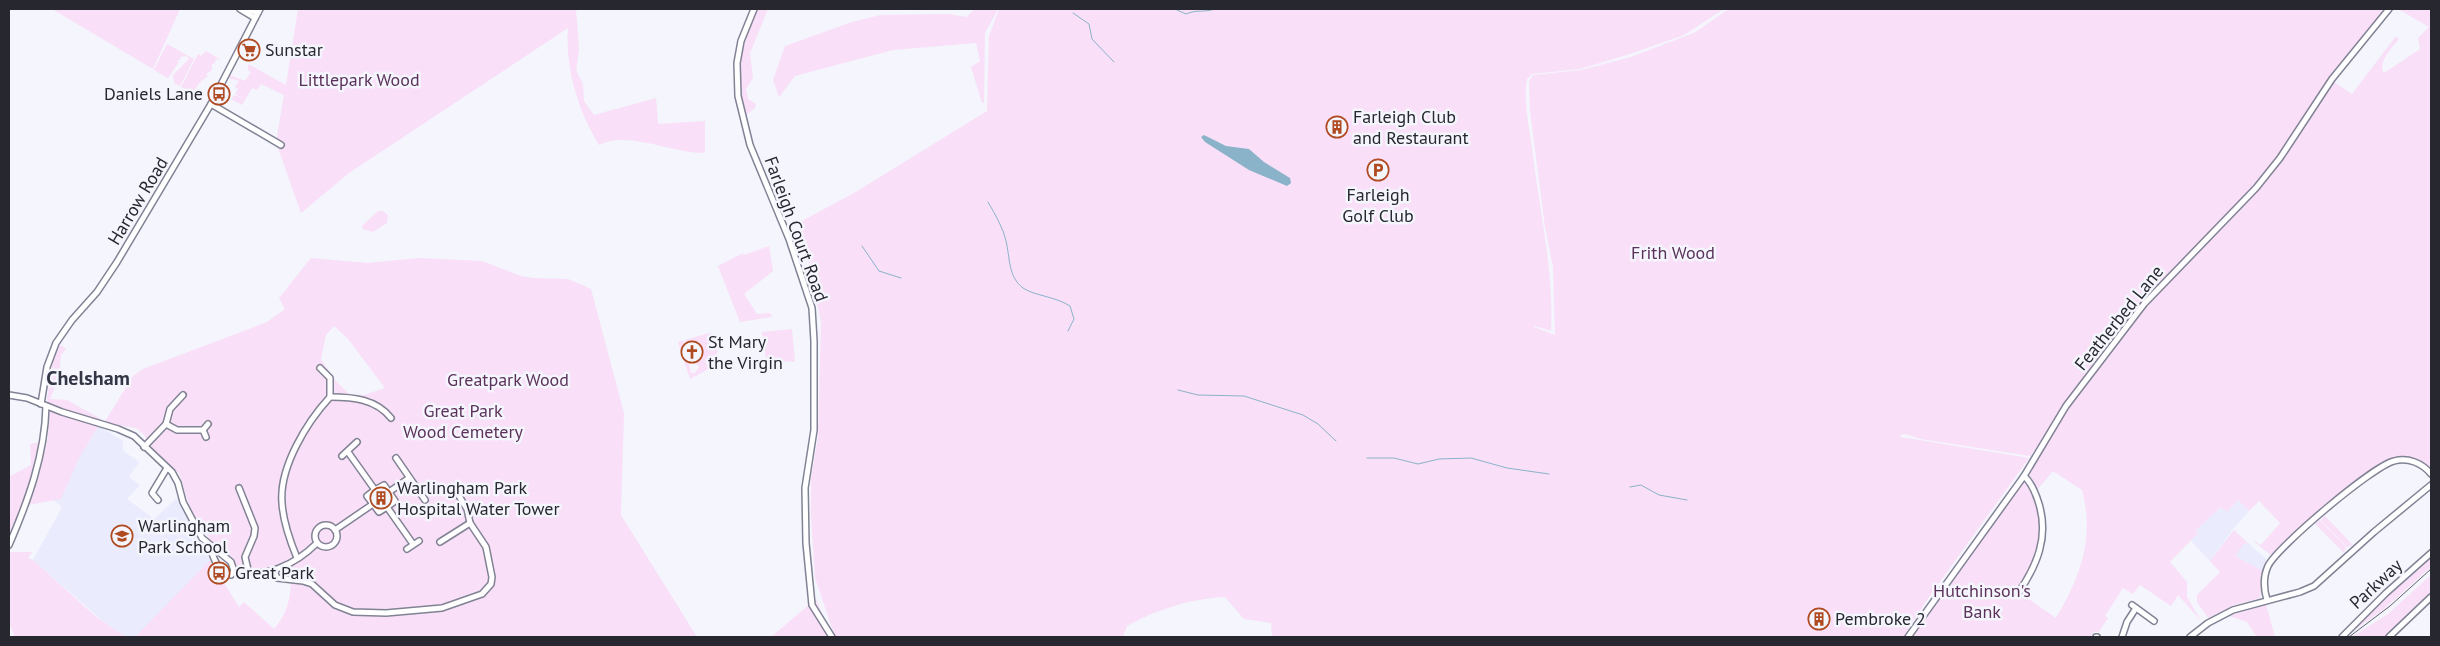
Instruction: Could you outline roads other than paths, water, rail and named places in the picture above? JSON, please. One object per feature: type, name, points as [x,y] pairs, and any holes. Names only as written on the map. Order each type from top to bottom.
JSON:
[{"type":"street","points":[[240,9],[258,13]]},
{"type":"street","points":[[247,9],[258,13]]},
{"type":"street","name":"Farleigh Court Road","points":[[754,9],[741,41],[737,63],[738,96],[750,145],[794,254],[812,308],[814,430],[806,488],[806,543],[812,605],[832,637]]},
{"type":"street","name":"Featherbed Lane","points":[[1908,637],[2024,476],[2066,406],[2144,304],[2256,188],[2280,158],[2332,79],[2388,9]]},
{"type":"street","name":"Harrow Road","points":[[9,545],[29,494],[43,448],[43,405],[47,367],[56,343],[72,320],[97,292],[117,262],[211,104],[258,13]]},
{"type":"street","points":[[211,104],[281,144]]},
{"type":"street","points":[[298,558],[290,541],[282,503],[284,478],[295,449],[310,422],[330,397],[330,378],[320,368]]},
{"type":"street","points":[[9,394],[118,429],[134,436],[167,468],[178,483],[183,502],[202,538],[231,562],[234,571]]},
{"type":"street","points":[[144,447],[166,424],[170,409],[183,395]]},
{"type":"street","points":[[330,397],[367,401],[386,411],[391,418]]},
{"type":"street","points":[[166,424],[177,430],[202,430],[208,424]]},
{"type":"street","points":[[202,430],[206,437]]},
{"type":"street","points":[[342,456],[357,442]]},
{"type":"street","points":[[348,452],[375,490]]},
{"type":"street","points":[[396,458],[425,500]]},
{"type":"street","points":[[2266,600],[2265,576],[2272,559],[2302,530],[2364,479],[2386,464],[2400,460],[2417,463],[2431,474]]},
{"type":"street","points":[[152,493],[167,468]]},
{"type":"street","points":[[2018,592],[2036,562],[2041,548],[2043,530],[2038,499],[2024,476]]},
{"type":"street","points":[[389,492],[409,478]]},
{"type":"street","points":[[2190,637],[2206,621],[2266,600],[2302,592],[2319,583],[2357,546],[2431,484]]},
{"type":"street","points":[[384,485],[395,501],[379,512],[367,496],[375,490],[384,485]]},
{"type":"street","points":[[239,488],[254,528],[254,536],[245,557],[249,574]]},
{"type":"street","points":[[146,489],[158,500]]},
{"type":"street","points":[[274,571],[277,578],[312,584],[335,605],[353,612],[386,614],[442,608],[482,594],[491,584],[486,547],[470,523],[466,509],[456,491]]},
{"type":"street","points":[[335,530],[373,504]]},
{"type":"street","points":[[386,507],[413,544]]},
{"type":"street","points":[[440,542],[470,523]]},
{"type":"street","points":[[325,525],[335,530],[337,537],[332,545],[325,547],[317,543],[315,534],[318,528],[325,525]]},
{"type":"street","points":[[408,549],[419,541]]},
{"type":"street","points":[[234,571],[249,574],[274,571],[298,558],[317,543]]},
{"type":"street","points":[[209,545],[217,565],[226,574],[231,575],[234,571]]},
{"type":"street","name":"Parkway","points":[[2342,637],[2386,593],[2431,553]]},
{"type":"street","points":[[2389,637],[2431,597]]},
{"type":"street","points":[[2122,637],[2134,606],[2154,620]]},
{"type":"water","points":[[1204,135],[1226,146],[1249,149],[1264,162],[1290,178],[1291,183],[1287,186],[1249,170],[1205,142],[1201,137]]},
{"type":"waterway","points":[[1175,9],[1186,14],[1215,9]]},
{"type":"waterway","points":[[1073,13],[1089,24],[1092,39],[1114,62]]},
{"type":"waterway","points":[[988,202],[1005,236],[1010,266],[1018,283],[1028,291],[1058,300],[1070,306],[1074,319],[1068,331]]},
{"type":"waterway","points":[[862,246],[879,271],[901,278]]},
{"type":"waterway","points":[[1178,390],[1198,395],[1244,396],[1303,415],[1318,424],[1336,441]]},
{"type":"waterway","points":[[1367,458],[1394,458],[1418,464],[1439,459],[1471,458],[1507,468],[1549,474]]},
{"type":"waterway","points":[[1630,487],[1641,485],[1659,495],[1687,500]]},
{"type":"tram line","points":[[2349,637],[2390,606],[2431,569]]},
{"type":"place","name":"Sunstar","points":[[249,50]]},
{"type":"place","name":"Daniels Lane","points":[[219,94]]},
{"type":"place","name":"Farleigh Club and Restaurant","points":[[1337,127]]},
{"type":"place","name":"Farleigh Golf Club","points":[[1378,170]]},
{"type":"place","name":"St Mary the Virgin","points":[[692,352]]},
{"type":"place","name":"Warlingham Park Hospital Water Tower","points":[[381,498]]},
{"type":"place","name":"Warlingham Park School","points":[[122,536]]},
{"type":"place","name":"Great Park","points":[[219,573]]},
{"type":"place","name":"Pembroke 2","points":[[1819,619]]},
{"type":"district","name":"Chelsham","points":[[88,378]]},
{"type":"park label","name":"Littlepark Wood","points":[[359,80]]},
{"type":"park label","name":"Frith Wood","points":[[1673,253]]},
{"type":"park label","name":"Greatpark Wood","points":[[508,380]]},
{"type":"park label","name":"Great Park Wood Cemetery","points":[[463,421]]},
{"type":"park label","name":"Hutchinson's Bank","points":[[1982,601]]}]
